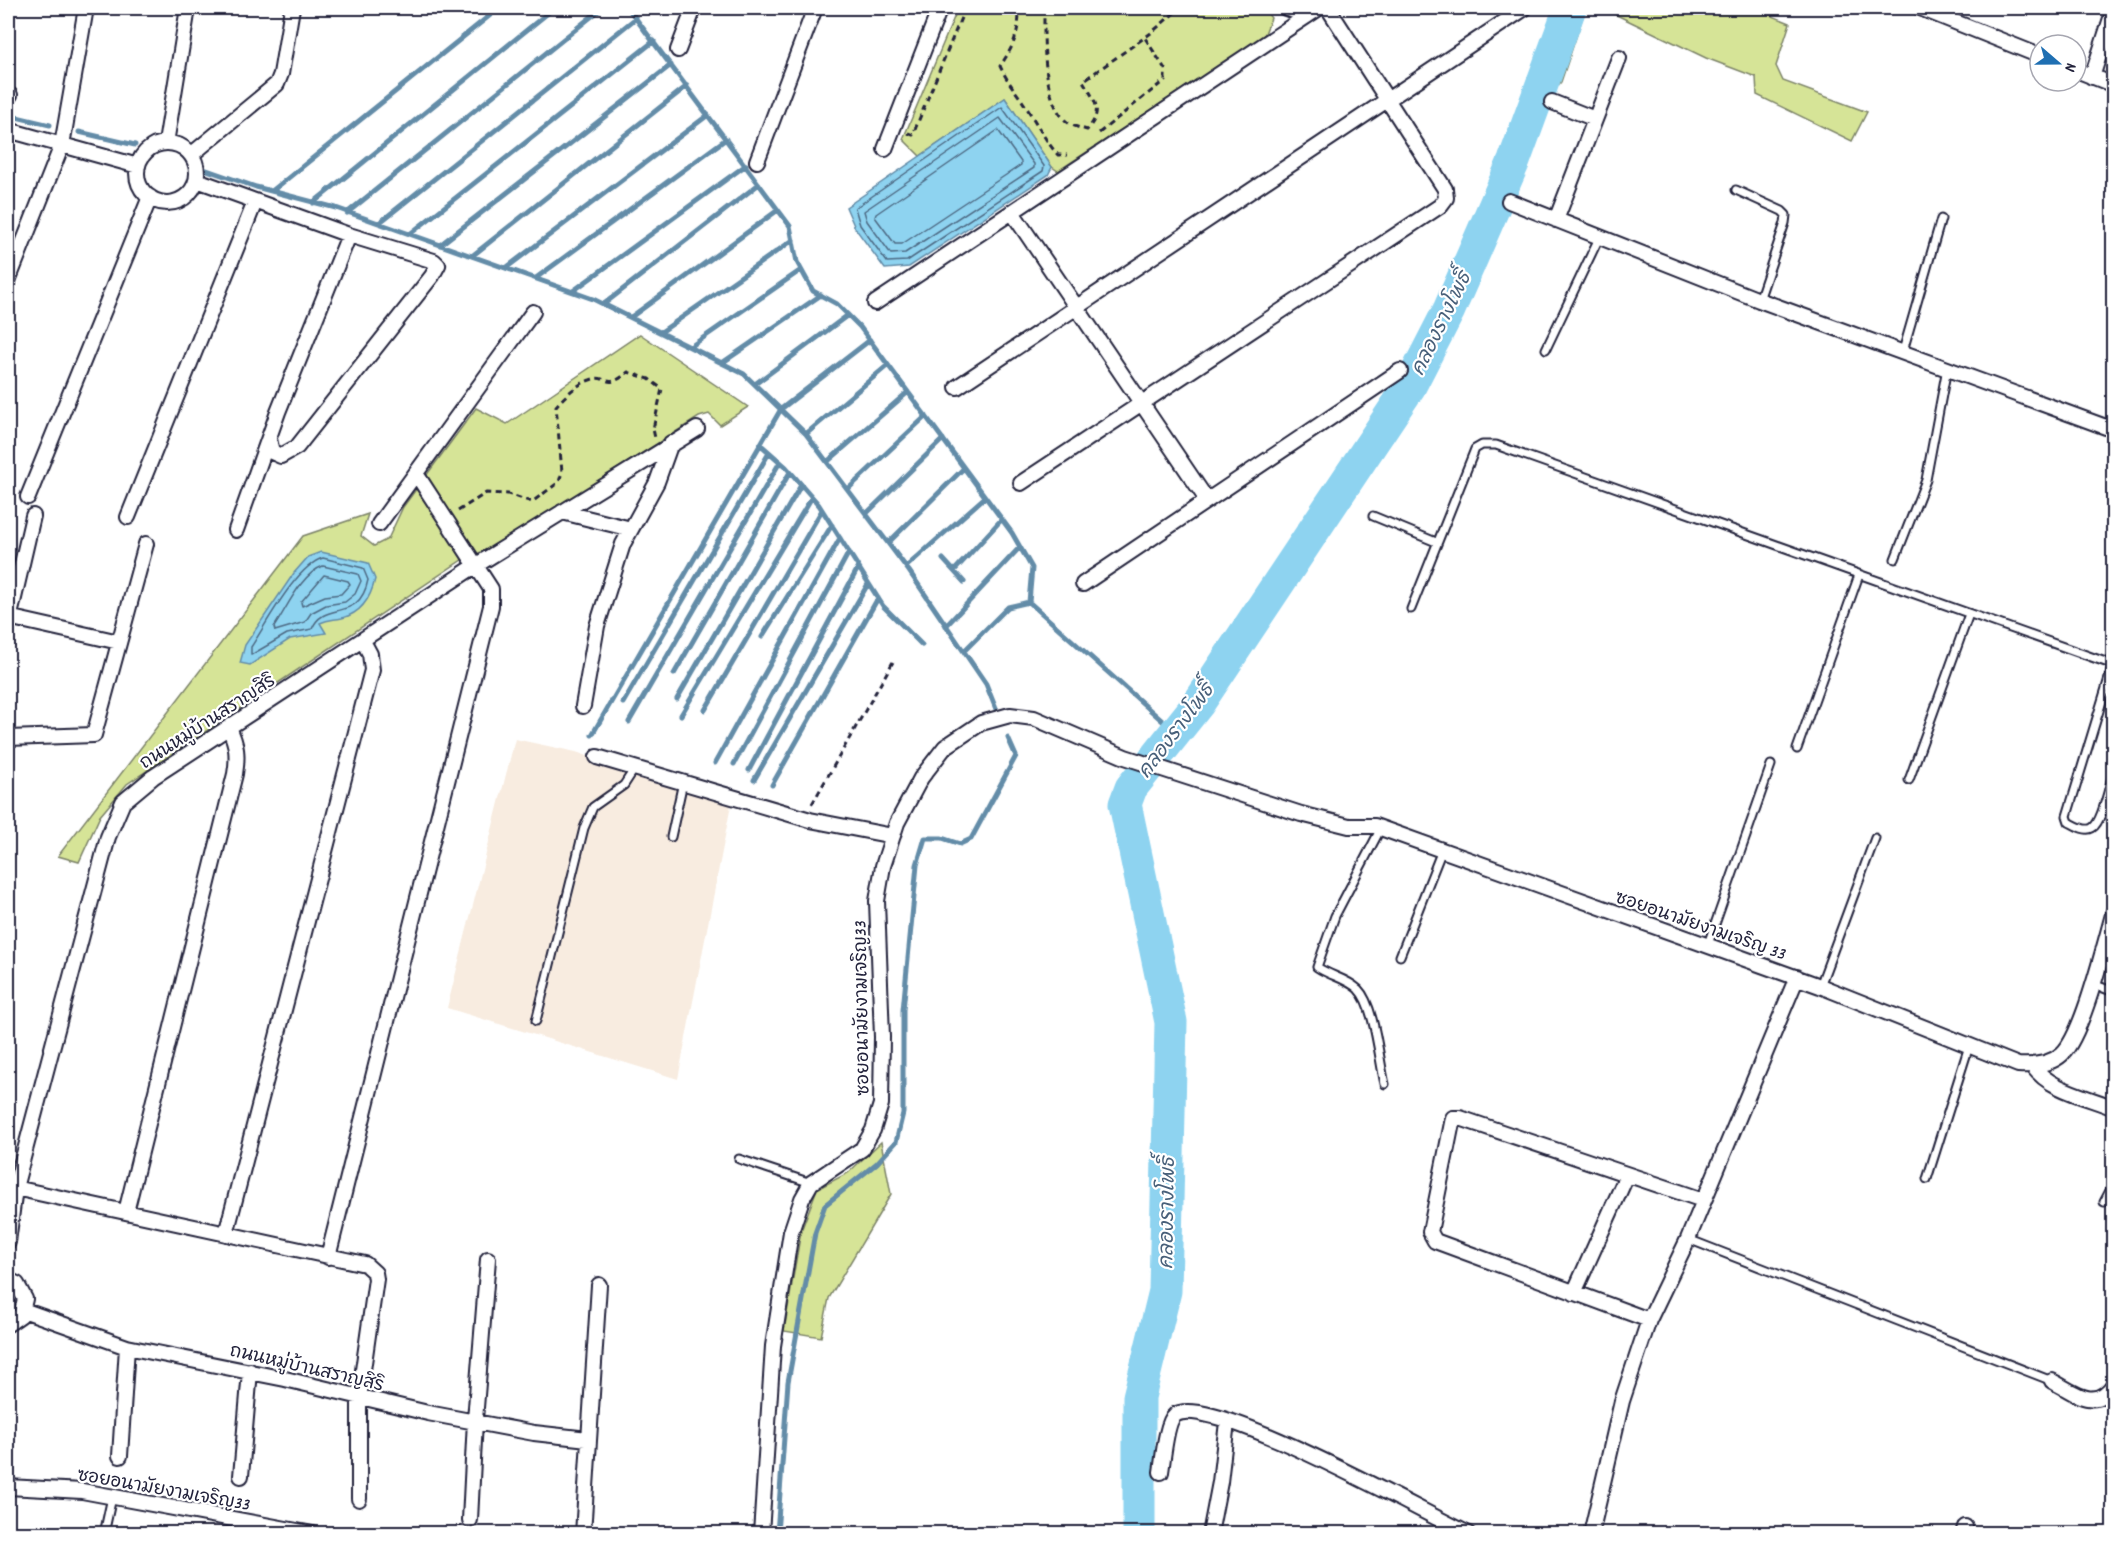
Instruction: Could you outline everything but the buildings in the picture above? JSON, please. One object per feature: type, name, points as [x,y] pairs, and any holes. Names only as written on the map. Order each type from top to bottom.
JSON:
[{"type":"street","points":[[8,281],[62,145],[86,8]]},
{"type":"street","points":[[166,143],[188,8]]},
{"type":"street","points":[[191,155],[277,84],[281,74],[292,8]]},
{"type":"street","points":[[678,50],[694,8]]},
{"type":"street","points":[[757,161],[815,8]]},
{"type":"street","points":[[885,149],[940,8]]},
{"type":"street","points":[[1286,8],[1306,16]]},
{"type":"street","points":[[875,303],[1319,8]]},
{"type":"street","points":[[1021,483],[1440,206],[1446,198],[1445,189],[1328,8]]},
{"type":"street","points":[[957,387],[1526,8]]},
{"type":"street","points":[[1920,8],[2028,51]]},
{"type":"street","points":[[2092,77],[2114,9]]},
{"type":"street","points":[[1556,220],[1619,58]]},
{"type":"street","points":[[2088,75],[2114,85]]},
{"type":"street","points":[[1552,102],[1595,119]]},
{"type":"street","points":[[8,130],[138,166]]},
{"type":"street","points":[[166,143],[181,146],[191,155],[197,170],[196,180],[186,196],[168,203],[150,197],[138,181],[138,166],[145,153],[152,147],[166,143]]},
{"type":"street","points":[[196,180],[349,235],[434,261],[438,265],[297,447],[281,456],[272,452],[269,439]]},
{"type":"street","points":[[28,497],[150,197]]},
{"type":"street","points":[[1509,201],[1758,300],[1903,351],[2114,430]]},
{"type":"street","points":[[128,517],[255,202]]},
{"type":"street","points":[[1012,212],[1207,500]]},
{"type":"street","points":[[236,530],[349,235]]},
{"type":"street","points":[[379,524],[417,475],[533,312]]},
{"type":"street","points":[[1083,584],[1400,371]]},
{"type":"street","name":"ถนนหมู่บ้านสราญสิริ","points":[[8,1242],[15,1188],[114,818],[123,802],[136,789],[476,566],[657,451],[697,429]]},
{"type":"street","points":[[583,706],[597,626],[623,544],[657,482],[671,443]]},
{"type":"street","points":[[328,1257],[491,606],[491,589],[417,475]]},
{"type":"street","points":[[561,512],[631,529]]},
{"type":"street","points":[[33,516],[8,619],[119,642]]},
{"type":"street","points":[[8,738],[94,735],[146,544]]},
{"type":"street","points":[[226,1234],[372,670],[370,654],[363,641]]},
{"type":"street","name":"ซอยอนามัยงามเจริญ33","points":[[811,1183],[862,1149],[873,1130],[881,1104],[882,1037],[877,901],[893,836],[921,778],[945,747],[981,723],[1010,715],[1034,718],[1125,757],[1176,774]]},
{"type":"street","points":[[126,1212],[235,774],[238,756],[236,742],[229,728]]},
{"type":"street","points":[[597,757],[804,818],[893,836]]},
{"type":"street","name":"ซอยอนามัยงามเจริญ 33","points":[[1176,774],[1302,814],[1349,826],[1381,828],[1707,947],[1797,977],[2002,1060],[2033,1066]]},
{"type":"street","points":[[2114,911],[2080,1024],[2071,1043],[2061,1055],[2033,1066],[2038,1074],[2056,1084],[2114,1107]]},
{"type":"street","points":[[1591,1533],[1622,1401],[1649,1320],[1688,1239],[1797,977]]},
{"type":"street","points":[[1649,1320],[1435,1241],[1430,1232],[1453,1118],[1460,1118],[1703,1200]]},
{"type":"street","points":[[1574,1293],[1627,1174]]},
{"type":"street","points":[[761,1533],[773,1346],[781,1285],[791,1232],[802,1199],[811,1183]]},
{"type":"street","points":[[15,1188],[365,1264],[375,1273],[374,1298],[359,1398],[359,1499]]},
{"type":"street","points":[[470,1521],[475,1420],[488,1259]]},
{"type":"street","points":[[8,1280],[17,1284],[25,1299],[23,1310],[15,1321],[8,1324]]},
{"type":"street","points":[[583,1533],[599,1285]]},
{"type":"street","name":"ถนนหมู่บ้านสราญสิริ","points":[[23,1310],[64,1327],[127,1347],[250,1371],[359,1398],[534,1433],[588,1439]]},
{"type":"street","points":[[120,1456],[127,1347]]},
{"type":"street","points":[[241,1476],[250,1371]]},
{"type":"street","points":[[2052,1381],[2084,1397],[2096,1400],[2114,1384]]},
{"type":"street","points":[[1161,1472],[1170,1423],[1175,1416],[1190,1410],[1311,1454],[1469,1533]]},
{"type":"street","points":[[1210,1533],[1220,1482],[1227,1422]]},
{"type":"street","name":"ซอยอนามัยงามเจริญ33","points":[[8,1487],[82,1491],[313,1533]]},
{"type":"lane","points":[[1736,190],[1786,215],[1758,300]]},
{"type":"lane","points":[[1903,351],[1941,219]]},
{"type":"lane","points":[[1546,349],[1599,238]]},
{"type":"lane","points":[[1895,559],[1926,480],[1947,368]]},
{"type":"lane","points":[[1411,609],[1475,449],[1482,445],[1496,445],[2113,665],[2067,816],[2069,822],[2085,829],[2092,828],[2098,821],[2114,770]]},
{"type":"lane","points":[[1372,516],[1436,542]]},
{"type":"lane","points":[[1797,749],[1859,574]]},
{"type":"lane","points":[[1910,780],[1969,614]]},
{"type":"lane","points":[[1707,947],[1771,765]]},
{"type":"lane","points":[[536,1021],[584,828],[592,807],[624,784],[635,768]]},
{"type":"lane","points":[[671,837],[683,782]]},
{"type":"lane","points":[[1381,828],[1335,916],[1317,967],[1344,979],[1358,990],[1368,1004],[1384,1084]]},
{"type":"lane","points":[[1820,986],[1875,838]]},
{"type":"lane","points":[[1400,956],[1442,850]]},
{"type":"lane","points":[[2091,984],[2114,992]]},
{"type":"lane","points":[[1927,1179],[1969,1046]]},
{"type":"lane","points":[[739,1160],[811,1183]]},
{"type":"lane","points":[[2104,1202],[2114,1183]]},
{"type":"lane","points":[[1688,1239],[2052,1381]]},
{"type":"lane","points":[[104,1533],[112,1497]]},
{"type":"path","points":[[893,129],[913,135],[965,8]]},
{"type":"path","points":[[1015,8],[1019,11],[1019,28],[1012,49],[1000,66],[1046,142],[1058,156],[1069,155]]},
{"type":"path","points":[[1044,8],[1047,73],[1057,110],[1066,123],[1087,130],[1096,119],[1096,103],[1083,81],[1144,38],[1180,8]]},
{"type":"path","points":[[1095,137],[1165,80],[1165,69],[1144,38]]},
{"type":"path","points":[[445,519],[486,493],[508,494],[532,502],[559,482],[562,472],[556,406],[567,394],[589,380],[616,382],[628,372],[662,389],[653,429],[657,451]]},
{"type":"path","points":[[804,818],[894,660]]},
{"type":"shaded area","points":[[515,739],[576,752],[731,805],[678,1079],[447,1008]]},
{"type":"green space","points":[[958,8],[1264,8],[1271,18],[1264,36],[1058,171],[1052,167],[1005,98],[920,156],[903,139]]},
{"type":"green space","points":[[1577,8],[1586,8],[1561,82],[1538,110]]},
{"type":"green space","points":[[1602,8],[1761,8],[1760,11],[1790,23],[1776,66],[1783,81],[1867,112],[1852,141],[1757,95],[1756,77],[1706,58]]},
{"type":"green space","points":[[640,334],[748,407],[720,425],[709,414],[699,417],[496,546],[462,560],[127,784],[100,816],[79,862],[58,856],[303,536],[368,514],[361,536],[374,546],[388,539],[403,507],[476,408],[507,424]]},
{"type":"green space","points":[[881,1142],[891,1194],[829,1298],[821,1337],[784,1331],[801,1231],[817,1189],[848,1173]]},
{"type":"water","points":[[1005,98],[1052,167],[1048,175],[909,267],[885,269],[855,228],[846,207]]},
{"type":"water","points":[[321,552],[368,563],[375,579],[364,603],[349,616],[320,623],[326,633],[290,639],[250,665],[240,663],[245,645],[294,573],[308,557]]},
{"type":"waterway","points":[[272,191],[499,8]]},
{"type":"waterway","points":[[313,203],[554,8]]},
{"type":"waterway","points":[[347,213],[602,8]]},
{"type":"waterway","points":[[628,8],[790,226],[797,262],[813,291],[837,304],[860,327],[1012,533],[1032,568],[1029,602],[1176,733]]},
{"type":"waterway","name":"คลองรางโพธิ์","points":[[1139,1534],[1139,1397],[1165,1291],[1171,1022],[1125,804],[1131,788],[1198,704],[1410,386],[1449,310],[1514,161],[1570,8]]},
{"type":"waterway","points":[[379,223],[636,18]]},
{"type":"waterway","points":[[410,234],[654,41]]},
{"type":"waterway","points":[[440,245],[671,65]]},
{"type":"waterway","points":[[472,256],[687,86]]},
{"type":"waterway","points":[[8,115],[50,125]]},
{"type":"waterway","points":[[506,268],[708,115]]},
{"type":"waterway","points":[[79,132],[135,145]]},
{"type":"waterway","points":[[536,278],[726,139]]},
{"type":"waterway","points":[[573,291],[746,165]]},
{"type":"waterway","points":[[204,169],[256,187],[336,208],[593,299],[744,374],[806,434],[909,571],[986,684],[996,709]]},
{"type":"waterway","points":[[604,304],[759,184]]},
{"type":"waterway","points":[[631,317],[778,210]]},
{"type":"waterway","points":[[661,332],[793,240]]},
{"type":"waterway","points":[[690,347],[801,270]]},
{"type":"waterway","points":[[722,363],[821,295]]},
{"type":"waterway","points":[[755,384],[848,315]]},
{"type":"waterway","points":[[592,735],[781,409],[870,340]]},
{"type":"waterway","points":[[806,434],[888,365]]},
{"type":"waterway","points":[[827,462],[908,392]]},
{"type":"waterway","points":[[848,489],[926,416]]},
{"type":"waterway","points":[[866,514],[943,439]]},
{"type":"waterway","points":[[761,445],[786,467],[819,505],[883,606],[922,645]]},
{"type":"waterway","points":[[623,703],[769,453]]},
{"type":"waterway","points":[[629,722],[780,462]]},
{"type":"waterway","points":[[888,543],[964,468]]},
{"type":"waterway","points":[[674,674],[790,472]]},
{"type":"waterway","points":[[677,699],[801,485]]},
{"type":"waterway","points":[[681,715],[812,497]]},
{"type":"waterway","points":[[906,567],[985,497]]},
{"type":"waterway","points":[[705,710],[822,510]]},
{"type":"waterway","points":[[954,571],[1002,519]]},
{"type":"waterway","points":[[762,637],[832,525]]},
{"type":"waterway","points":[[715,763],[840,538]]},
{"type":"waterway","points":[[946,626],[1020,547]]},
{"type":"waterway","points":[[734,764],[849,552]]},
{"type":"waterway","points":[[943,559],[964,582]]},
{"type":"waterway","points":[[749,770],[858,568]]},
{"type":"waterway","points":[[754,780],[868,584]]},
{"type":"waterway","points":[[772,785],[878,598]]},
{"type":"waterway","points":[[964,651],[1008,607],[1029,602]]},
{"type":"waterway","points":[[777,1534],[788,1382],[815,1233],[825,1205],[877,1163],[896,1142],[903,1113],[903,1010],[917,865],[925,838],[942,838],[960,844],[971,839],[1016,756],[1008,738]]}]
